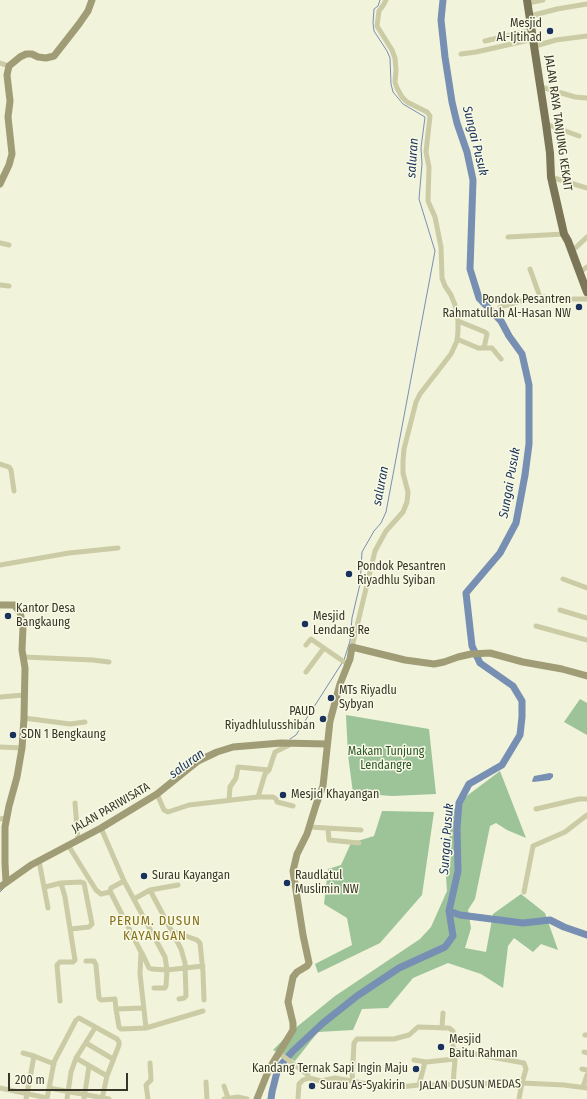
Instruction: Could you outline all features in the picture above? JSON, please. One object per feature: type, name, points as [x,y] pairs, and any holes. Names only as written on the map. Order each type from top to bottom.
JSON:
[{"type":"main road","name":"JALAN RAYA TANJUNG KEKAIT","points":[[527,2],[541,87],[550,153],[551,177],[564,234],[571,252],[583,270],[587,292]]},
{"type":"street","points":[[0,184],[10,165],[12,154],[8,117],[10,101],[7,75],[10,66],[26,54],[46,58],[54,56],[88,11],[92,0]]},
{"type":"street","points":[[257,1099],[266,1075],[291,1034],[293,1027],[288,1005],[292,979],[297,972],[309,963],[293,871],[297,854],[307,834],[323,786],[330,721],[340,681],[345,663],[352,647],[375,552],[383,536],[403,512],[407,502],[408,492],[403,467],[403,455],[416,402],[420,394],[451,354],[457,339],[458,321],[454,300],[442,278],[441,247],[435,217],[428,201],[429,167],[426,152],[430,116],[428,112],[404,99],[396,88],[395,58],[390,46],[378,29],[377,25],[378,12],[386,0]]},
{"type":"street","points":[[527,2],[543,0]]},
{"type":"street","points":[[530,16],[557,9],[587,4]]},
{"type":"street","points":[[485,41],[532,30]]},
{"type":"street","points":[[461,54],[587,36]]},
{"type":"street","points":[[0,63],[10,66]]},
{"type":"street","points":[[541,87],[575,97],[587,98]]},
{"type":"street","points":[[546,124],[578,136]]},
{"type":"street","points":[[551,177],[587,188]]},
{"type":"street","points":[[508,237],[564,234]]},
{"type":"street","points":[[571,252],[587,237]]},
{"type":"street","points":[[0,244],[9,245]]},
{"type":"street","points":[[530,269],[540,297]]},
{"type":"street","points":[[0,285],[9,286]]},
{"type":"street","points":[[500,307],[540,297],[587,299]]},
{"type":"street","points":[[458,321],[487,334],[484,348]]},
{"type":"street","points":[[457,339],[478,348],[493,349],[501,359]]},
{"type":"street","points":[[0,464],[9,467],[11,470],[14,491]]},
{"type":"street","points":[[0,565],[69,552],[118,548]]},
{"type":"street","points":[[563,579],[587,588]]},
{"type":"street","points":[[0,605],[14,605],[20,612],[23,627],[22,650],[24,657],[24,718],[22,748],[17,777],[3,818],[4,874]]},
{"type":"street","points":[[560,610],[587,618]]},
{"type":"street","points":[[536,626],[587,640]]},
{"type":"street","points":[[306,645],[311,639],[345,663]]},
{"type":"street","points":[[352,647],[419,663],[440,663],[458,657],[482,653],[494,654],[587,676]]},
{"type":"street","points":[[306,672],[324,648]]},
{"type":"street","points":[[24,657],[109,662]]},
{"type":"street","points":[[0,697],[24,695]]},
{"type":"street","points":[[24,718],[70,724],[85,722]]},
{"type":"street","points":[[258,797],[265,774],[269,770],[275,752],[288,743]]},
{"type":"street","name":"JALAN PARIWISATA","points":[[0,887],[4,874],[39,862],[101,829],[158,795],[198,761],[216,752],[239,746],[288,743],[327,744]]},
{"type":"street","points":[[0,747],[22,748]]},
{"type":"street","points":[[229,800],[230,787],[236,778],[238,767],[269,770]]},
{"type":"street","points":[[158,795],[164,810],[168,812],[184,806],[258,797],[273,797],[277,802],[293,806]]},
{"type":"street","points":[[536,809],[579,799],[587,799]]},
{"type":"street","points":[[75,803],[78,840]]},
{"type":"street","points":[[524,892],[533,846],[565,832],[587,815]]},
{"type":"street","points":[[309,827],[361,830]]},
{"type":"street","points":[[328,828],[329,840],[359,843]]},
{"type":"street","points":[[101,829],[124,881],[164,955],[167,970],[166,987],[154,988]]},
{"type":"street","points":[[69,847],[96,890],[100,894],[110,892]]},
{"type":"street","points":[[39,862],[45,886],[48,908]]},
{"type":"street","points":[[110,892],[111,888],[124,881]]},
{"type":"street","points":[[45,886],[61,883],[81,882],[84,885],[92,924],[89,926],[71,929]]},
{"type":"street","points":[[60,1000],[57,965],[60,962],[73,962],[75,960],[71,929],[64,891],[61,883]]},
{"type":"street","points":[[134,899],[150,890],[178,885]]},
{"type":"street","points":[[150,890],[172,931],[184,958],[186,996],[179,999]]},
{"type":"street","points":[[110,892],[150,968],[153,970],[167,970],[203,966]]},
{"type":"street","points":[[172,931],[199,942],[201,945],[204,1000]]},
{"type":"street","points":[[141,952],[140,965],[146,1028]]},
{"type":"street","points":[[86,961],[94,962],[96,965],[98,998],[100,1000],[115,999],[118,1026],[120,1029],[146,1028],[203,1011]]},
{"type":"street","points":[[116,1009],[143,1008]]},
{"type":"street","points":[[442,1028],[443,1013]]},
{"type":"street","points":[[0,1088],[26,1096],[47,1099],[54,1064],[76,1020],[81,1018],[95,1028],[117,1039],[119,1042],[107,1076],[102,1098]]},
{"type":"street","points":[[352,1080],[354,1042],[357,1039],[394,1039],[409,1035],[418,1027],[450,1028],[453,1030],[453,1050],[455,1059],[452,1084]]},
{"type":"street","points":[[67,1099],[71,1072],[76,1058],[95,1028]]},
{"type":"street","points":[[86,1043],[113,1059]]},
{"type":"street","points":[[453,1050],[524,1063],[526,1068],[519,1099]]},
{"type":"street","points":[[22,1053],[54,1064]]},
{"type":"street","points":[[280,1054],[308,1075],[308,1078],[302,1080],[299,1084],[298,1099]]},
{"type":"street","points":[[26,1096],[34,1056]]},
{"type":"street","points":[[76,1058],[107,1076]]},
{"type":"street","points":[[414,1060],[424,1062],[455,1059]]},
{"type":"street","points":[[419,1085],[424,1062]]},
{"type":"street","points":[[148,1099],[146,1085],[151,1080],[150,1063]]},
{"type":"street","points":[[85,1097],[89,1066]]},
{"type":"street","points":[[585,1088],[587,1075]]},
{"type":"street","name":"JALAN DUSUN MEDAS","points":[[308,1078],[321,1081],[333,1078],[352,1080],[386,1088],[419,1085],[522,1083],[564,1085],[585,1088]]},
{"type":"street","points":[[206,1082],[207,1099]]},
{"type":"street","points":[[224,1086],[226,1098],[238,1097],[247,1099]]},
{"type":"street","points":[[49,1088],[85,1097],[109,1099]]},
{"type":"green space","points":[[580,699],[587,703],[587,735],[564,722]]},
{"type":"green space","name":"Makam Tunjung Lendangre","points":[[346,715],[429,729],[436,794],[392,796],[353,793],[348,755]]},
{"type":"green space","points":[[500,771],[526,838],[507,830],[496,823],[490,826],[475,899],[468,910],[471,928],[465,948],[486,952],[493,914],[521,894],[545,913],[558,950],[541,944],[533,952],[514,938],[508,946],[503,988],[481,974],[448,963],[413,978],[388,1008],[362,1009],[353,1030],[318,1032],[295,1061],[273,1050],[293,1030],[335,996],[420,939],[431,927],[447,891],[446,876],[452,811],[468,795]]},
{"type":"green space","points":[[382,811],[434,812],[422,895],[380,943],[318,973],[315,964],[352,945],[347,918],[324,904],[328,869],[341,865],[351,843],[374,836]]},
{"type":"water","points":[[550,773],[553,774],[553,777],[550,780],[532,781],[534,776]]},
{"type":"waterway","name":"saluran","points":[[344,660],[350,641],[352,618],[360,584],[362,552],[374,531],[381,523],[386,512],[435,251],[419,199],[422,164],[421,148],[425,117],[403,104],[393,92],[391,84],[390,58],[374,31],[374,9],[378,6],[380,0]]},
{"type":"waterway","name":"Sungai Pusuk","points":[[271,1099],[278,1068],[293,1051],[323,1023],[357,996],[399,968],[445,947],[453,936],[449,911],[458,871],[457,828],[459,803],[469,784],[502,765],[520,735],[522,701],[513,686],[480,663],[472,646],[466,593],[500,553],[516,523],[529,444],[529,385],[522,354],[509,336],[501,321],[479,298],[470,269],[473,180],[467,152],[457,123],[452,102],[441,20],[443,0]]},
{"type":"waterway","name":"saluran","points":[[290,739],[296,735],[342,663]]},
{"type":"waterway","points":[[0,892],[4,888]]},
{"type":"waterway","points":[[449,911],[460,915],[523,923],[550,920],[564,927],[587,935]]},
{"type":"place","name":"Mesjid Al-Ijtihad","points":[[550,31]]},
{"type":"place","name":"Pondok Pesantren Rahmatullah Al-Hasan NW","points":[[579,307]]},
{"type":"place","name":"Pondok Pesantren Riyadhlu Syiban","points":[[349,574]]},
{"type":"place","name":"Kantor Desa Bangkaung","points":[[8,616]]},
{"type":"place","name":"Mesjid Lendang Re","points":[[305,624]]},
{"type":"place","name":"MTs Riyadlu Sybyan","points":[[331,698]]},
{"type":"place","name":"PAUD Riyadhlulusshiban","points":[[323,719]]},
{"type":"place","name":"SDN 1 Bengkaung","points":[[13,735]]},
{"type":"place","name":"Mesjid Khayangan","points":[[283,795]]},
{"type":"place","name":"Surau Kayangan","points":[[144,876]]},
{"type":"place","name":"Raudlatul Muslimin NW","points":[[287,883]]},
{"type":"place","name":"Mesjid Baitu Rahman","points":[[441,1047]]},
{"type":"place","name":"Kandang Ternak Sapi Ingin Maju","points":[[416,1069]]},
{"type":"place","name":"Surau As-Syakirin","points":[[312,1086]]},
{"type":"district","name":"PERUM. DUSUN KAYANGAN","points":[[155,928]]}]
